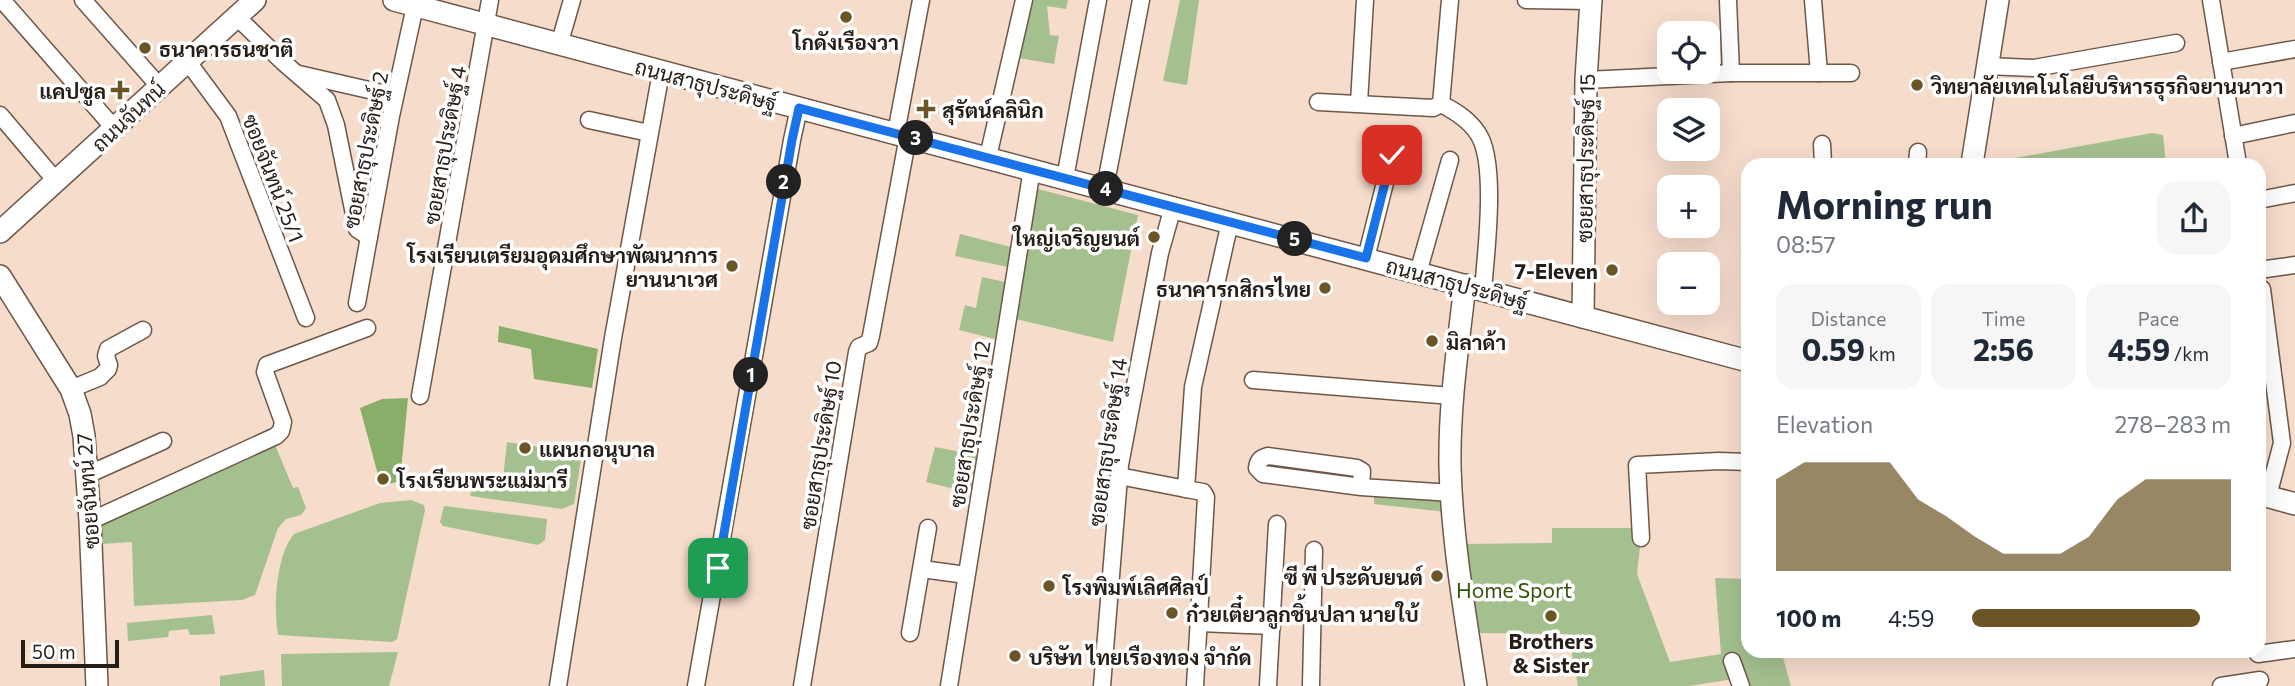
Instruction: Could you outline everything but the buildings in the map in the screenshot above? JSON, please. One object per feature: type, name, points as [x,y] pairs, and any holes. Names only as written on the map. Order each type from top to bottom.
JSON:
[{"type":"main road","name":"ถนนจันทน์","points":[[0,232],[255,0]]},
{"type":"main road","name":"ถนนสาธุประดิษฐ์","points":[[394,0],[1741,359]]},
{"type":"main road","points":[[1973,158],[1998,0]]},
{"type":"main road","name":"ซอยสาธุประดิษฐ์ 15","points":[[1583,317],[1586,80],[1591,1]]},
{"type":"main road","name":"ซอยจันทน์ 27","points":[[0,276],[71,389],[84,436],[97,686]]},
{"type":"main road","points":[[1474,288],[1452,396],[1451,493],[1463,608],[1476,686]]},
{"type":"main road","points":[[2266,496],[2295,504]]},
{"type":"street","points":[[2,0],[114,128]]},
{"type":"street","points":[[83,0],[159,86]]},
{"type":"street","name":"ซอยสาธุประดิษฐ์ 4","points":[[421,396],[490,0]]},
{"type":"street","points":[[559,45],[572,0]]},
{"type":"street","name":"ซอยสาธุประดิษฐ์ 10","points":[[802,686],[857,352],[859,347],[869,343],[871,336],[921,0]]},
{"type":"street","points":[[988,157],[1024,0]]},
{"type":"street","points":[[1065,178],[1098,0]]},
{"type":"street","points":[[1105,188],[1141,0]]},
{"type":"street","points":[[1359,103],[1365,0]]},
{"type":"street","points":[[1441,104],[1450,0]]},
{"type":"street","points":[[1526,0],[1591,1]]},
{"type":"street","points":[[1728,0],[1731,74]]},
{"type":"street","points":[[1813,0],[1819,73]]},
{"type":"street","points":[[2211,0],[2237,158]]},
{"type":"street","name":"ซอยสาธุประดิษฐ์ 2","points":[[357,303],[415,6]]},
{"type":"street","points":[[237,17],[327,100],[335,125],[357,229],[369,236]]},
{"type":"street","points":[[1986,66],[2034,68],[2176,43]]},
{"type":"street","points":[[2221,62],[2295,49]]},
{"type":"street","name":"ซอยจันทน์ 25/1","points":[[188,62],[228,116],[306,318]]},
{"type":"street","points":[[558,686],[611,351],[661,72]]},
{"type":"street","points":[[1586,80],[1731,74],[1851,73]]},
{"type":"street","points":[[296,74],[396,96]]},
{"type":"street","points":[[1318,102],[1433,108],[1441,104]]},
{"type":"street","points":[[1441,104],[1473,127],[1482,141],[1489,183],[1474,288]]},
{"type":"street","points":[[696,686],[799,108]]},
{"type":"street","points":[[0,115],[57,181]]},
{"type":"street","points":[[589,120],[649,132]]},
{"type":"street","points":[[2233,136],[2295,123]]},
{"type":"street","points":[[1822,144],[1823,158]]},
{"type":"street","points":[[1366,258],[1392,155]]},
{"type":"street","points":[[1418,273],[1450,160]]},
{"type":"street","name":"ซอยสาธุประดิษฐ์ 12","points":[[949,686],[1032,169]]},
{"type":"street","points":[[2266,199],[2295,193]]},
{"type":"street","name":"ซอยสาธุประดิษฐ์ 14","points":[[1102,686],[1119,476],[1160,253],[1173,207]]},
{"type":"street","points":[[1186,489],[1194,387],[1230,222]]},
{"type":"street","points":[[2266,269],[2295,265]]},
{"type":"street","points":[[2266,320],[2282,443],[2266,489]]},
{"type":"street","points":[[90,521],[279,434],[283,422],[265,372],[267,365],[367,328]]},
{"type":"street","points":[[71,389],[104,374],[109,365],[106,356],[108,349],[143,330]]},
{"type":"street","points":[[1253,380],[1452,396]]},
{"type":"street","points":[[87,475],[163,441]]},
{"type":"street","points":[[1361,487],[1362,471],[1351,467],[1268,456],[1261,458],[1256,468],[1263,474],[1361,487],[1451,493]]},
{"type":"street","points":[[1641,538],[1637,465],[1741,463]]},
{"type":"street","points":[[1119,476],[1203,492],[1206,496],[1195,686]]},
{"type":"street","points":[[1268,686],[1277,524]]},
{"type":"street","points":[[910,634],[928,528]]},
{"type":"street","points":[[1311,686],[1314,550]]},
{"type":"street","points":[[922,569],[966,575]]},
{"type":"street","points":[[1199,623],[1272,626]]},
{"type":"street","points":[[2266,651],[2295,649]]},
{"type":"street","points":[[2221,686],[2260,683],[2258,658]]},
{"type":"street","points":[[1732,661],[1741,686]]},
{"type":"green space","points":[[1031,0],[1068,0],[1066,9],[1047,6],[1050,35],[1059,36],[1054,64],[1019,58]]},
{"type":"green space","points":[[1180,0],[1199,0],[1187,85],[1163,81]]},
{"type":"green space","points":[[2152,133],[2163,135],[2165,158],[2015,158]]},
{"type":"green space","points":[[1038,189],[1138,215],[1113,342],[1012,318]]},
{"type":"green space","points":[[960,234],[1011,247],[1008,267],[955,256]]},
{"type":"green space","points":[[982,277],[1005,282],[995,339],[959,330],[965,305],[976,308]]},
{"type":"green space","points":[[499,326],[598,349],[592,388],[534,379],[531,349],[498,342]]},
{"type":"green space","points":[[408,398],[400,481],[381,486],[360,408],[382,399]]},
{"type":"green space","points":[[273,440],[293,488],[298,487],[306,508],[301,515],[286,519],[278,528],[255,595],[242,600],[134,606],[132,542],[102,544],[101,518]]},
{"type":"green space","points":[[507,442],[582,453],[574,504],[562,509],[470,496],[473,484],[502,487]]},
{"type":"green space","points":[[935,447],[977,455],[971,493],[926,482]]},
{"type":"green space","points":[[1374,492],[1445,497],[1446,512],[1374,504]]},
{"type":"green space","points":[[411,500],[424,505],[425,510],[397,639],[392,642],[278,635],[277,582],[283,555],[294,534],[380,503]]},
{"type":"green space","points":[[444,506],[547,519],[545,540],[538,545],[443,526],[440,522]]},
{"type":"green space","name":"Home Sport","points":[[1552,528],[1638,528],[1641,538],[1637,574],[1670,662],[1721,654],[1715,578],[1741,579],[1741,658],[1783,658],[1791,686],[1745,686],[1734,679],[1689,686],[1578,686],[1568,634],[1474,633],[1465,544],[1552,543]]},
{"type":"green space","points":[[212,615],[215,634],[190,635],[188,629],[169,631],[168,637],[128,641],[127,623]]},
{"type":"green space","points":[[398,652],[389,686],[282,686],[281,654]]},
{"type":"green space","points":[[264,670],[265,686],[220,686],[220,676]]},
{"type":"place","name":"โกดังเรืองวา","points":[[846,17]]},
{"type":"place","name":"ธนาคารธนชาติ","points":[[145,48]]},
{"type":"place","name":"วิทยาลัยเทคโนโลยีบริหารธุรกิจยานนาวา","points":[[1917,85]]},
{"type":"place","name":"แคปซูล","points":[[120,90]]},
{"type":"place","name":"สุรัตน์คลินิก","points":[[926,109]]},
{"type":"place","name":"ใหญ่เจริญยนต์","points":[[1154,237]]},
{"type":"place","name":"โรงเรียนเตรียมอุดมศึกษาพัฒนาการ ยานนาเวศ","points":[[732,266]]},
{"type":"place","name":"7-Eleven","points":[[1612,270]]},
{"type":"place","name":"ธนาคารกสิกรไทย","points":[[1325,288]]},
{"type":"place","name":"มิลาด้า","points":[[1432,341]]},
{"type":"place","name":"แผนกอนุบาล","points":[[525,448]]},
{"type":"place","name":"โรงเรียนพระแม่มารี","points":[[383,479]]},
{"type":"place","name":"ซี พี ประดับยนต์","points":[[1437,576]]},
{"type":"place","name":"โรงพิมพ์เลิศศิลป์","points":[[1049,586]]},
{"type":"place","name":"ก๋วยเตี๋ยวลูกชิ้นปลา นายใบ้","points":[[1172,613]]},
{"type":"place","name":"Brothers & Sister","points":[[1551,616]]},
{"type":"place","name":"บริษัท ไทยเรืองทอง จำกัด","points":[[1015,656]]},
{"type":"route","points":[[718,568],[799,108],[1366,258],[1392,155]]}]
